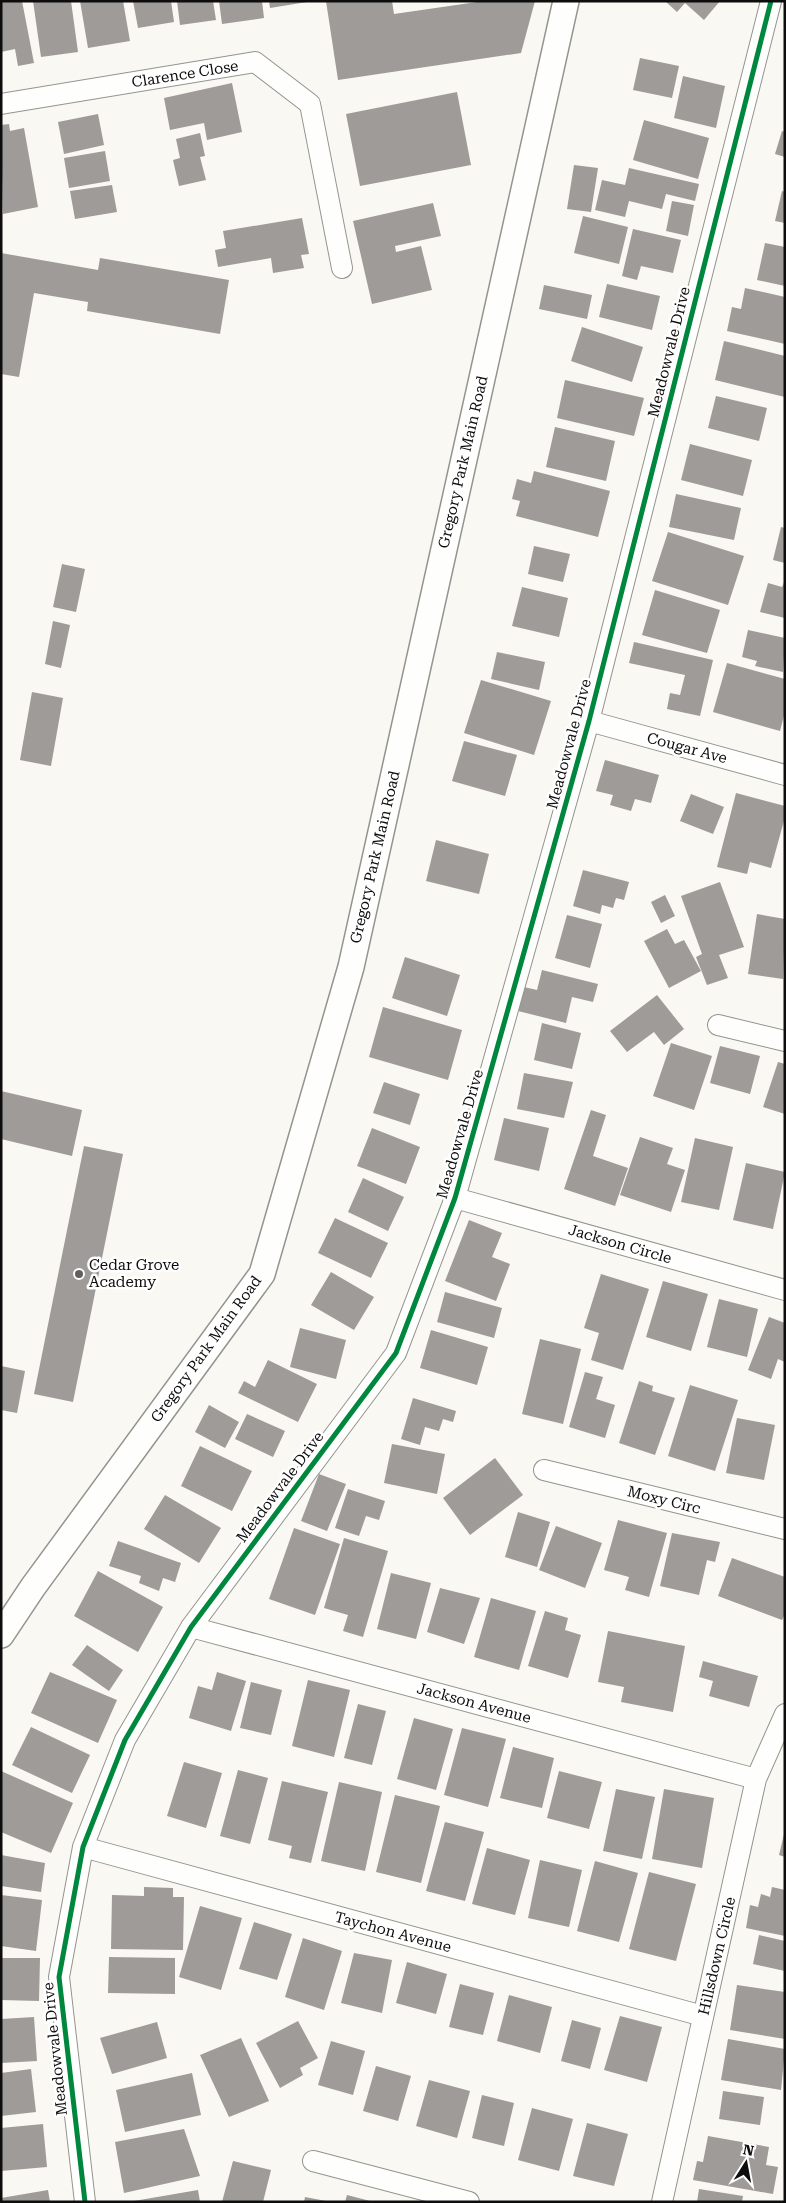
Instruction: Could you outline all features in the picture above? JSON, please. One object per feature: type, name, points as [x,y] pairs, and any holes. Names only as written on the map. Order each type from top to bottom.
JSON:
[{"type":"street","name":"Gregory Park Main Road","points":[[1,1635],[33,1587],[262,1274],[351,967],[566,1]]},
{"type":"street","name":"Meadowvale Drive","points":[[85,2202],[59,1977],[83,1847],[126,1740],[191,1627],[396,1353],[455,1198],[589,721],[771,1]]},
{"type":"street","name":"Clarence Close","points":[[1,104],[255,62],[310,104],[342,268]]},
{"type":"street","name":"Cougar Ave","points":[[589,721],[785,775]]},
{"type":"street","points":[[718,1025],[785,1041]]},
{"type":"street","name":"Jackson Circle","points":[[455,1198],[785,1290]]},
{"type":"street","name":"Moxy Circ","points":[[544,1470],[785,1529]]},
{"type":"street","name":"Jackson Avenue","points":[[191,1627],[756,1779]]},
{"type":"street","name":"Hillsdown Circle","points":[[662,2202],[756,1779],[785,1714]]},
{"type":"street","name":"Taychon Avenue","points":[[83,1847],[703,2016]]},
{"type":"street","points":[[313,2161],[469,2202]]},
{"type":"building","points":[[1,1],[22,1],[34,63],[18,66],[15,49],[1,52]]},
{"type":"building","points":[[33,1],[71,1],[78,52],[41,57]]},
{"type":"building","points":[[80,1],[123,1],[130,41],[88,48]]},
{"type":"building","points":[[133,1],[171,1],[174,22],[138,28]]},
{"type":"building","points":[[177,1],[213,1],[216,20],[180,25]]},
{"type":"building","points":[[219,1],[262,1],[264,18],[222,24]]},
{"type":"building","points":[[269,1],[307,1],[307,2],[270,8]]},
{"type":"building","points":[[326,1],[392,1],[394,14],[484,1],[535,1],[521,53],[338,80]]},
{"type":"building","points":[[665,1],[720,1],[704,20],[685,3],[677,12]]},
{"type":"building","points":[[640,58],[679,66],[672,98],[633,90]]},
{"type":"building","points":[[683,76],[725,86],[716,128],[674,118]]},
{"type":"building","points":[[232,83],[242,132],[207,140],[204,123],[170,130],[164,98]]},
{"type":"building","points":[[457,92],[471,165],[360,186],[346,114]]},
{"type":"building","points":[[98,114],[104,145],[64,154],[58,122]]},
{"type":"building","points":[[644,120],[709,138],[698,179],[633,160]]},
{"type":"building","points":[[9,124],[10,131],[24,128],[38,207],[3,214],[1,125]]},
{"type":"building","points":[[782,131],[785,132],[785,157],[775,154]]},
{"type":"building","points":[[200,133],[205,156],[200,157],[206,180],[179,186],[173,160],[180,158],[176,139]]},
{"type":"building","points":[[105,151],[110,181],[69,188],[64,158]]},
{"type":"building","points":[[574,165],[598,168],[591,212],[567,209]]},
{"type":"building","points":[[629,168],[699,184],[695,201],[666,194],[662,209],[629,201],[625,217],[595,210],[602,180],[625,185]]},
{"type":"building","points":[[112,185],[117,212],[75,219],[70,191]]},
{"type":"building","points":[[782,191],[785,192],[785,223],[775,221]]},
{"type":"building","points":[[672,201],[694,205],[688,236],[666,231]]},
{"type":"building","points":[[433,203],[441,236],[395,246],[396,252],[421,246],[432,290],[372,304],[353,221]]},
{"type":"building","points":[[583,216],[628,227],[619,264],[574,253]]},
{"type":"building","points":[[302,218],[309,254],[301,255],[304,268],[273,273],[271,258],[218,267],[215,250],[226,248],[223,231]]},
{"type":"building","points":[[633,229],[681,240],[673,273],[641,266],[637,280],[622,276]]},
{"type":"building","points":[[765,243],[785,247],[785,286],[757,280]]},
{"type":"building","points":[[1,253],[98,270],[100,258],[229,280],[220,334],[87,311],[88,302],[34,293],[19,377],[1,374]]},
{"type":"building","points":[[607,284],[660,296],[652,330],[599,317]]},
{"type":"building","points":[[544,285],[592,295],[587,319],[539,309]]},
{"type":"building","points":[[745,288],[785,297],[785,344],[727,331],[732,307],[741,309]]},
{"type":"building","points":[[582,327],[643,347],[632,382],[571,361]]},
{"type":"building","points":[[724,341],[785,356],[785,397],[715,380]]},
{"type":"building","points":[[565,380],[644,398],[634,436],[557,418]]},
{"type":"building","points":[[716,396],[767,408],[759,441],[708,428]]},
{"type":"building","points":[[555,427],[615,441],[606,481],[546,467]]},
{"type":"building","points":[[690,444],[752,460],[743,496],[681,480]]},
{"type":"building","points":[[534,471],[610,491],[598,537],[516,516],[520,501],[512,499],[517,479],[531,483]]},
{"type":"building","points":[[676,494],[741,508],[734,540],[669,527]]},
{"type":"building","points":[[781,527],[785,528],[785,563],[773,560]]},
{"type":"building","points":[[668,532],[744,556],[728,605],[652,581]]},
{"type":"building","points":[[534,546],[570,554],[563,582],[528,574]]},
{"type":"building","points":[[62,564],[85,569],[76,612],[53,607]]},
{"type":"building","points":[[785,580],[785,618],[760,612],[768,583],[782,587]]},
{"type":"building","points":[[522,587],[568,598],[559,637],[512,626]]},
{"type":"building","points":[[655,590],[720,610],[707,653],[642,635]]},
{"type":"building","points":[[53,621],[70,625],[61,668],[45,664]]},
{"type":"building","points":[[748,630],[785,638],[783,672],[755,666],[757,661],[742,657]]},
{"type":"building","points":[[634,642],[713,660],[700,716],[667,709],[670,693],[680,695],[685,675],[629,663]]},
{"type":"building","points":[[497,652],[545,662],[539,690],[491,679]]},
{"type":"building","points":[[727,663],[785,679],[785,712],[780,731],[713,712]]},
{"type":"building","points":[[481,680],[551,701],[534,755],[464,733]]},
{"type":"building","points":[[32,692],[63,698],[51,766],[20,760]]},
{"type":"building","points":[[464,741],[517,755],[505,796],[452,781]]},
{"type":"building","points":[[605,760],[659,775],[651,803],[635,799],[631,811],[610,805],[613,795],[596,791]]},
{"type":"building","points":[[736,793],[785,806],[785,817],[771,868],[750,862],[747,874],[717,867]]},
{"type":"building","points":[[691,794],[724,807],[713,834],[680,821]]},
{"type":"building","points":[[436,840],[489,854],[479,894],[426,881]]},
{"type":"building","points":[[583,870],[629,882],[624,900],[616,898],[613,908],[602,905],[600,914],[573,906]]},
{"type":"building","points":[[720,882],[744,947],[719,955],[728,978],[707,985],[696,957],[702,954],[681,896]]},
{"type":"building","points":[[665,895],[675,916],[661,923],[651,902]]},
{"type":"building","points":[[757,914],[785,919],[783,979],[748,974]]},
{"type":"building","points":[[567,915],[602,924],[590,968],[555,958]]},
{"type":"building","points":[[667,929],[675,944],[684,940],[701,971],[669,988],[644,941]]},
{"type":"building","points":[[405,957],[460,975],[447,1016],[392,998]]},
{"type":"building","points":[[542,970],[598,984],[593,1002],[572,997],[566,1023],[518,1011],[524,987],[537,990]]},
{"type":"building","points":[[657,995],[684,1029],[664,1045],[654,1032],[627,1052],[610,1031]]},
{"type":"building","points":[[383,1007],[462,1030],[448,1080],[369,1057]]},
{"type":"building","points":[[542,1023],[581,1033],[572,1069],[534,1060]]},
{"type":"building","points":[[671,1043],[712,1056],[694,1110],[653,1096]]},
{"type":"building","points":[[720,1046],[760,1056],[750,1094],[710,1083]]},
{"type":"building","points":[[778,1062],[785,1064],[785,1114],[763,1107]]},
{"type":"building","points":[[524,1073],[573,1082],[564,1118],[517,1109]]},
{"type":"building","points":[[384,1082],[420,1094],[410,1125],[373,1113]]},
{"type":"building","points":[[1,1091],[82,1110],[72,1156],[1,1139]]},
{"type":"building","points":[[591,1110],[606,1115],[593,1156],[628,1168],[615,1206],[564,1189]]},
{"type":"building","points":[[504,1118],[549,1128],[539,1171],[494,1160]]},
{"type":"building","points":[[372,1128],[420,1147],[406,1184],[357,1166]]},
{"type":"building","points":[[640,1137],[673,1148],[667,1164],[685,1170],[671,1212],[620,1195]]},
{"type":"building","points":[[695,1138],[733,1147],[719,1210],[681,1202]]},
{"type":"building","name":"Cedar Grove Academy","points":[[84,1146],[123,1154],[73,1402],[34,1394]]},
{"type":"building","points":[[746,1163],[785,1172],[773,1229],[733,1220]]},
{"type":"building","points":[[363,1178],[404,1197],[388,1231],[348,1212]]},
{"type":"building","points":[[335,1218],[388,1243],[371,1278],[318,1253]]},
{"type":"building","points":[[469,1220],[502,1233],[492,1257],[510,1264],[496,1301],[445,1281]]},
{"type":"building","points":[[331,1272],[374,1297],[354,1330],[311,1305]]},
{"type":"building","points":[[601,1274],[649,1289],[623,1370],[591,1360],[599,1333],[584,1328]]},
{"type":"building","points":[[663,1281],[708,1294],[691,1351],[646,1337]]},
{"type":"building","points":[[445,1292],[502,1308],[494,1338],[437,1322]]},
{"type":"building","points":[[719,1299],[758,1309],[747,1357],[707,1347]]},
{"type":"building","points":[[769,1317],[785,1323],[785,1362],[778,1359],[771,1379],[748,1370]]},
{"type":"building","points":[[300,1328],[346,1340],[336,1379],[290,1367]]},
{"type":"building","points":[[431,1330],[488,1347],[477,1385],[420,1368]]},
{"type":"building","points":[[540,1339],[581,1349],[563,1424],[522,1414]]},
{"type":"building","points":[[268,1360],[317,1384],[298,1422],[238,1393],[244,1381],[255,1387]]},
{"type":"building","points":[[1,1366],[25,1371],[17,1413],[1,1410]]},
{"type":"building","points":[[585,1372],[603,1377],[596,1399],[615,1405],[605,1438],[569,1427]]},
{"type":"building","points":[[639,1381],[653,1386],[652,1391],[675,1398],[655,1455],[619,1443]]},
{"type":"building","points":[[690,1385],[738,1400],[715,1471],[668,1456]]},
{"type":"building","points":[[413,1398],[456,1411],[453,1422],[443,1419],[439,1431],[425,1427],[420,1445],[401,1439]]},
{"type":"building","points":[[209,1405],[239,1422],[225,1448],[195,1432]]},
{"type":"building","points":[[247,1414],[285,1431],[273,1457],[235,1439]]},
{"type":"building","points":[[737,1418],[775,1425],[764,1480],[726,1473]]},
{"type":"building","points":[[392,1444],[445,1454],[437,1494],[384,1483]]},
{"type":"building","points":[[200,1446],[252,1471],[232,1511],[181,1486]]},
{"type":"building","points":[[495,1458],[523,1495],[470,1535],[443,1498]]},
{"type":"building","points":[[319,1474],[346,1484],[327,1531],[301,1521]]},
{"type":"building","points":[[348,1489],[385,1501],[379,1520],[366,1516],[359,1536],[335,1528]]},
{"type":"building","points":[[165,1495],[221,1528],[199,1563],[144,1529]]},
{"type":"building","points":[[518,1512],[550,1522],[537,1567],[505,1557]]},
{"type":"building","points":[[618,1520],[667,1533],[649,1597],[625,1590],[629,1577],[604,1570]]},
{"type":"building","points":[[556,1526],[602,1543],[585,1588],[539,1570]]},
{"type":"building","points":[[294,1528],[340,1544],[315,1615],[269,1599]]},
{"type":"building","points":[[672,1533],[720,1542],[715,1562],[707,1560],[699,1595],[660,1586]]},
{"type":"building","points":[[344,1538],[388,1551],[363,1637],[343,1631],[348,1615],[324,1608]]},
{"type":"building","points":[[118,1541],[181,1563],[175,1582],[163,1578],[159,1591],[139,1583],[141,1576],[109,1566]]},
{"type":"building","points":[[732,1558],[785,1577],[785,1614],[782,1620],[718,1596]]},
{"type":"building","points":[[98,1571],[163,1607],[138,1652],[74,1616]]},
{"type":"building","points":[[391,1573],[431,1583],[416,1639],[377,1629]]},
{"type":"building","points":[[440,1588],[480,1598],[464,1644],[427,1632]]},
{"type":"building","points":[[491,1598],[536,1611],[519,1670],[474,1657]]},
{"type":"building","points":[[545,1611],[568,1618],[565,1630],[581,1635],[568,1678],[528,1666]]},
{"type":"building","points":[[608,1631],[685,1646],[673,1712],[621,1702],[624,1687],[598,1682]]},
{"type":"building","points":[[87,1645],[123,1670],[109,1691],[72,1665]]},
{"type":"building","points":[[703,1661],[758,1676],[749,1707],[709,1696],[713,1681],[699,1677]]},
{"type":"building","points":[[50,1672],[117,1700],[98,1743],[31,1713]]},
{"type":"building","points":[[217,1672],[246,1681],[231,1731],[189,1718],[198,1686],[212,1690]]},
{"type":"building","points":[[308,1680],[350,1690],[334,1757],[292,1746]]},
{"type":"building","points":[[251,1682],[282,1690],[271,1735],[240,1728]]},
{"type":"building","points":[[358,1704],[386,1711],[372,1765],[344,1758]]},
{"type":"building","points":[[414,1718],[453,1729],[436,1790],[397,1779]]},
{"type":"building","points":[[31,1727],[90,1755],[72,1793],[12,1765]]},
{"type":"building","points":[[462,1728],[506,1739],[488,1807],[444,1795]]},
{"type":"building","points":[[513,1747],[554,1758],[542,1808],[500,1798]]},
{"type":"building","points":[[184,1762],[222,1773],[206,1828],[167,1816]]},
{"type":"building","points":[[238,1770],[268,1778],[250,1844],[220,1836]]},
{"type":"building","points":[[1,1771],[73,1803],[51,1853],[1,1832]]},
{"type":"building","points":[[559,1771],[602,1782],[589,1829],[547,1818]]},
{"type":"building","points":[[282,1781],[328,1792],[311,1863],[289,1858],[292,1846],[268,1840]]},
{"type":"building","points":[[339,1782],[382,1792],[365,1871],[321,1861]]},
{"type":"building","points":[[616,1789],[655,1797],[642,1859],[603,1851]]},
{"type":"building","points":[[664,1789],[714,1798],[702,1868],[652,1859]]},
{"type":"building","points":[[395,1795],[440,1806],[421,1883],[376,1872]]},
{"type":"building","points":[[445,1822],[484,1832],[465,1901],[426,1891]]},
{"type":"building","points":[[785,1834],[785,1857],[779,1855]]},
{"type":"building","points":[[487,1848],[530,1860],[515,1915],[472,1904]]},
{"type":"building","points":[[1,1855],[45,1863],[41,1892],[1,1886]]},
{"type":"building","points":[[540,1860],[582,1870],[569,1927],[528,1918]]},
{"type":"building","points":[[595,1861],[638,1873],[619,1942],[577,1931]]},
{"type":"building","points":[[649,1872],[696,1884],[676,1961],[629,1949]]},
{"type":"building","points":[[144,1887],[173,1888],[173,1897],[184,1897],[183,1950],[111,1949],[112,1895],[144,1896]]},
{"type":"building","points":[[772,1887],[785,1890],[785,1936],[746,1928],[750,1905],[758,1907],[761,1894],[770,1897]]},
{"type":"building","points":[[1,1895],[42,1900],[36,1951],[1,1946]]},
{"type":"building","points":[[200,1906],[242,1918],[221,1990],[179,1977]]},
{"type":"building","points":[[254,1922],[292,1934],[277,1980],[239,1969]]},
{"type":"building","points":[[759,1935],[785,1941],[785,1971],[753,1964]]},
{"type":"building","points":[[303,1938],[342,1951],[324,2010],[285,1997]]},
{"type":"building","points":[[354,1953],[392,1960],[382,2013],[341,2003]]},
{"type":"building","points":[[109,1957],[175,1958],[175,1994],[108,1993]]},
{"type":"building","points":[[1,1958],[40,1958],[39,2001],[1,2000]]},
{"type":"building","points":[[407,1962],[447,1974],[436,2014],[396,2003]]},
{"type":"building","points":[[460,1984],[494,1993],[483,2035],[449,2027]]},
{"type":"building","points":[[737,1985],[785,1992],[785,2039],[730,2030]]},
{"type":"building","points":[[509,1995],[552,2007],[540,2053],[497,2041]]},
{"type":"building","points":[[620,2016],[662,2027],[647,2082],[604,2070]]},
{"type":"building","points":[[34,2017],[37,2061],[1,2063],[1,2019]]},
{"type":"building","points":[[572,2020],[601,2028],[590,2069],[561,2061]]},
{"type":"building","points":[[298,2021],[318,2058],[300,2068],[303,2075],[280,2088],[256,2043]]},
{"type":"building","points":[[157,2022],[167,2058],[112,2074],[100,2038]]},
{"type":"building","points":[[241,2038],[269,2101],[229,2117],[200,2055]]},
{"type":"building","points":[[728,2039],[785,2049],[781,2090],[721,2080]]},
{"type":"building","points":[[331,2041],[365,2051],[353,2095],[318,2085]]},
{"type":"building","points":[[376,2066],[411,2076],[398,2121],[363,2111]]},
{"type":"building","points":[[31,2069],[36,2112],[1,2116],[1,2073]]},
{"type":"building","points":[[192,2073],[201,2115],[125,2132],[116,2090]]},
{"type":"building","points":[[429,2080],[470,2091],[457,2138],[416,2126]]},
{"type":"building","points":[[723,2091],[764,2097],[760,2125],[719,2119]]},
{"type":"building","points":[[482,2095],[514,2103],[504,2146],[472,2138]]},
{"type":"building","points":[[532,2108],[573,2119],[559,2171],[518,2160]]},
{"type":"building","points":[[587,2123],[628,2134],[614,2186],[573,2176]]},
{"type":"building","points":[[43,2124],[47,2167],[1,2171],[1,2128]]},
{"type":"building","points":[[184,2129],[200,2176],[124,2193],[115,2142]]},
{"type":"building","points":[[708,2136],[769,2147],[766,2165],[778,2167],[773,2194],[693,2180],[697,2161],[703,2162]]},
{"type":"building","points":[[233,2161],[271,2170],[263,2202],[222,2202]]},
{"type":"building","points":[[699,2189],[743,2196],[742,2202],[697,2202]]},
{"type":"building","points":[[48,2190],[50,2202],[1,2202],[1,2198]]},
{"type":"building","points":[[198,2190],[200,2202],[134,2202],[134,2201]]},
{"type":"building","points":[[347,2195],[370,2201],[370,2202],[345,2202]]},
{"type":"building","points":[[305,2197],[326,2201],[326,2202],[304,2202]]},
{"type":"cycle path","points":[[85,2202],[59,1977],[83,1847],[125,1740],[191,1627],[396,1353],[455,1198],[589,721],[771,1]]},
{"type":"place","name":"Cedar Grove Academy","points":[[79,1274]]}]
